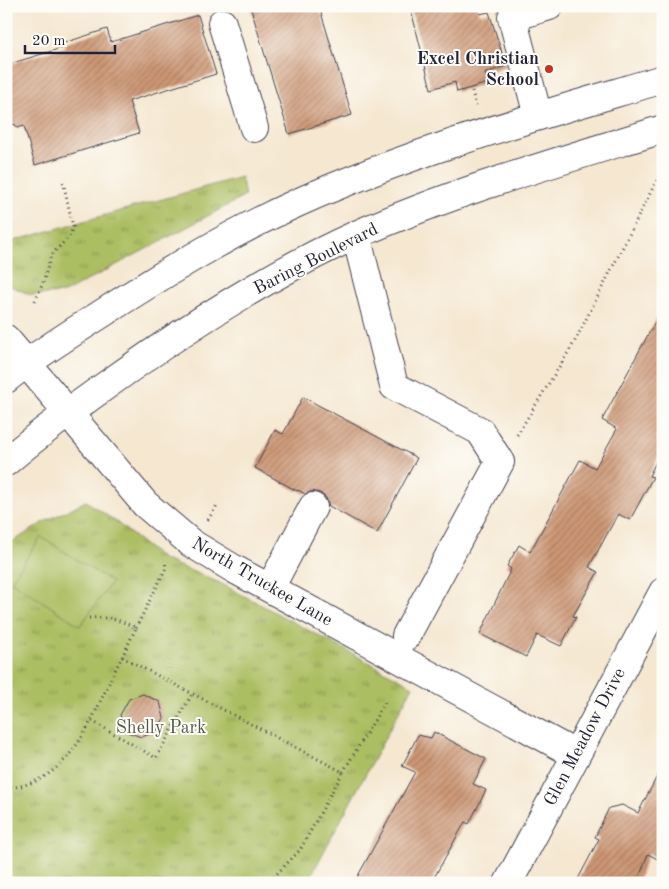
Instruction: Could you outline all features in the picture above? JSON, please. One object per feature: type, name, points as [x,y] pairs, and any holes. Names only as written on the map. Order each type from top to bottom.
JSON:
[{"type":"main road","points":[[538,116],[511,12],[549,6]]},
{"type":"main road","points":[[222,23],[254,128]]},
{"type":"main road","points":[[16,371],[148,284],[246,228],[282,210],[420,153],[663,79]]},
{"type":"main road","name":"Baring Boulevard","points":[[6,462],[68,413],[213,313],[356,235],[513,175],[663,129]]},
{"type":"main road","points":[[356,235],[394,386],[480,430],[500,462],[406,636]]},
{"type":"main road","name":"North Truckee Lane","points":[[6,339],[16,371],[68,413],[145,504],[168,526],[191,543],[575,754]]},
{"type":"main road","points":[[270,588],[313,507]]},
{"type":"main road","name":"Glen Meadow Drive","points":[[508,883],[575,754],[663,592]]},
{"type":"path","points":[[472,91],[477,109]]},
{"type":"path","points":[[500,462],[574,343],[663,168]]},
{"type":"path","points":[[35,302],[51,255],[69,237],[72,227],[63,181]]},
{"type":"path","points":[[207,521],[216,505]]},
{"type":"path","points":[[6,788],[20,787],[40,780],[56,769],[79,743],[92,721],[166,568],[165,560]]},
{"type":"path","points":[[89,618],[107,617],[122,620],[136,628]]},
{"type":"path","points":[[122,657],[343,772]]},
{"type":"path","points":[[92,721],[156,758],[192,694]]},
{"type":"path","points":[[268,883],[300,850],[343,772],[386,701]]},
{"type":"green space","points":[[241,177],[245,196],[64,293],[31,295],[6,284],[6,243]]},
{"type":"green space","name":"Shelly Park","points":[[86,501],[115,521],[162,559],[220,583],[413,686],[307,883],[6,883],[6,546],[44,522]]},
{"type":"green space","points":[[41,537],[112,582],[80,626],[11,581]]},
{"type":"building","points":[[250,6],[319,6],[352,115],[289,134]]},
{"type":"building","points":[[410,6],[477,6],[480,14],[489,12],[506,66],[485,73],[488,83],[457,92],[455,82],[431,89]]},
{"type":"building","points":[[198,15],[216,74],[129,101],[139,133],[35,165],[24,126],[17,128],[15,124],[6,127],[6,65],[65,47],[64,43],[107,29],[111,42]]},
{"type":"building","points":[[663,307],[663,448],[649,476],[653,477],[630,520],[618,514],[589,567],[598,572],[573,616],[576,617],[561,646],[537,635],[526,657],[480,634],[511,569],[507,566],[519,545],[530,552],[580,460],[595,468],[617,429],[602,420]]},
{"type":"building","points":[[303,397],[417,458],[377,533],[329,506],[326,498],[320,493],[312,491],[305,494],[297,491],[255,468],[275,430],[283,434]]},
{"type":"building","points":[[143,694],[160,702],[164,718],[156,732],[141,737],[125,731],[120,715],[129,699]]},
{"type":"building","points":[[434,732],[486,759],[473,784],[486,790],[469,824],[465,822],[431,883],[354,883],[415,772],[402,766],[418,735],[431,738]]},
{"type":"building","points":[[663,765],[663,862],[648,854],[637,883],[576,883],[599,839],[595,837],[609,808],[622,805],[638,813]]},
{"type":"place","name":"Excel Christian School","points":[[549,69]]}]
